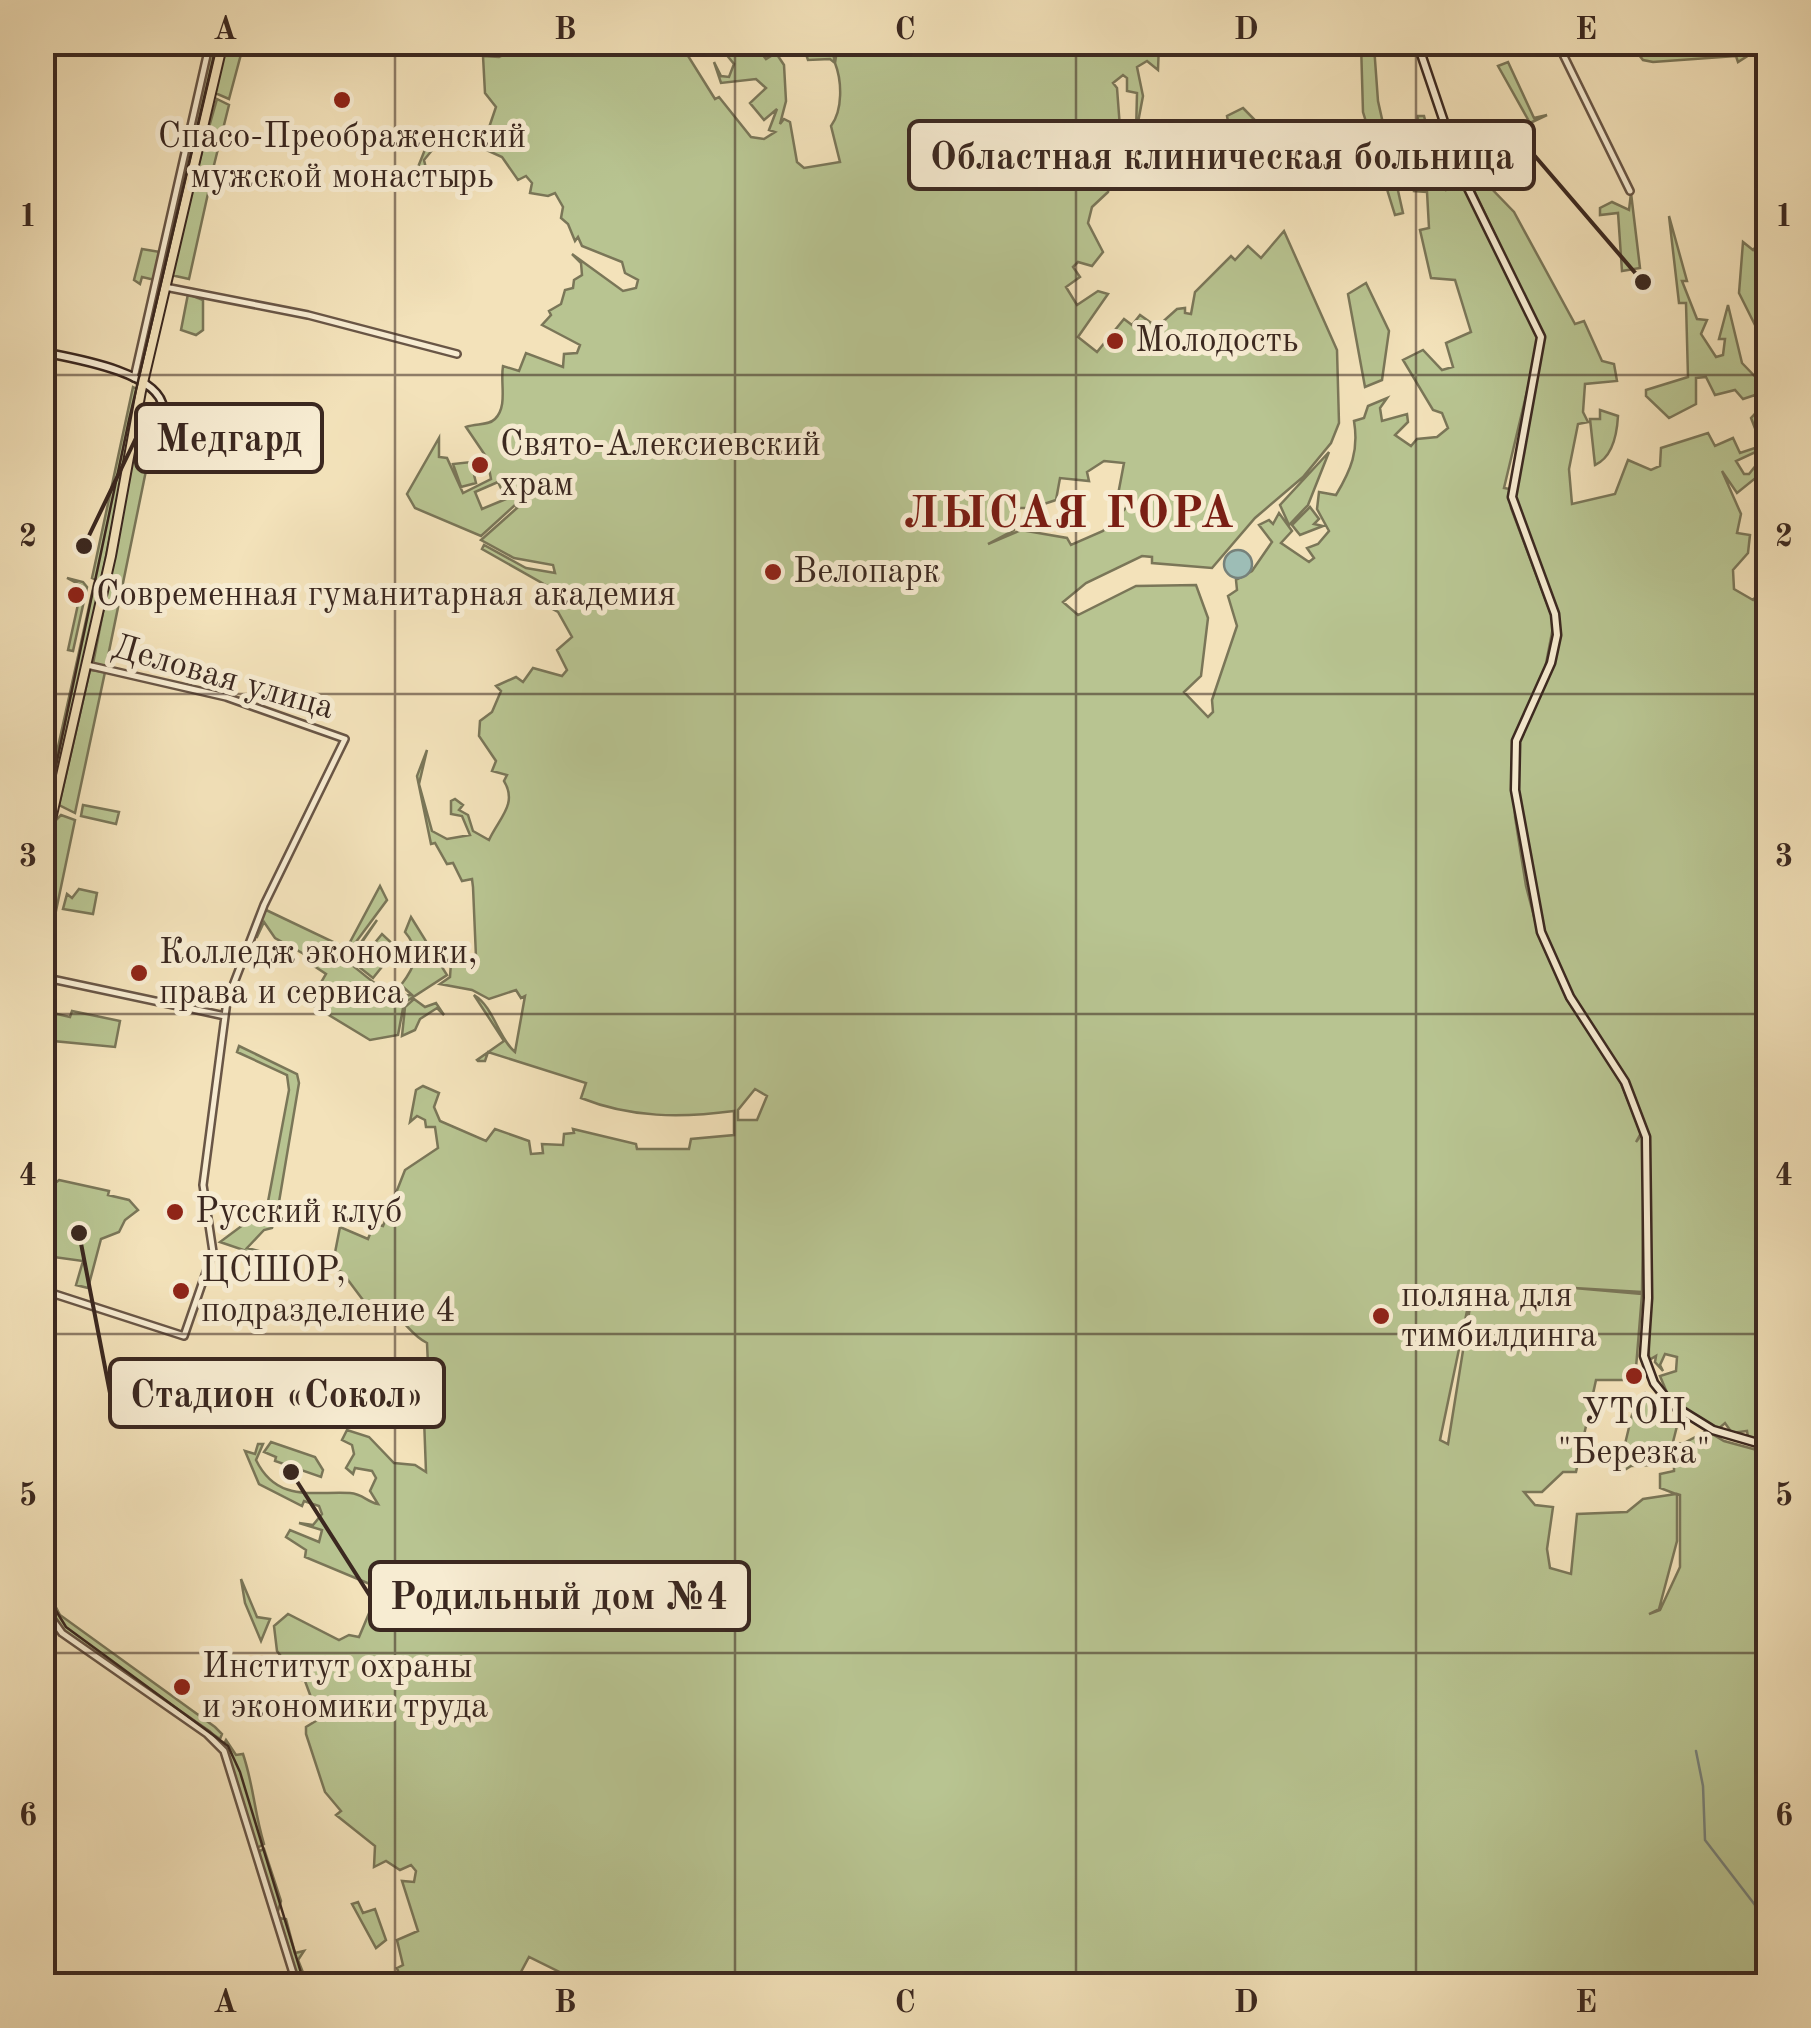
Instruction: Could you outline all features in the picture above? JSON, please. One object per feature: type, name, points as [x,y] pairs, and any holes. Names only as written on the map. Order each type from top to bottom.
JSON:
[{"type":"main road","points":[[42,859],[87,665],[135,419],[138,382],[165,287],[223,42]]},
{"type":"main road","points":[[1418,42],[1464,178],[1541,337],[1512,497],[1555,614],[1556,635],[1551,662],[1516,741],[1516,790],[1541,932],[1570,997],[1626,1082],[1646,1137],[1648,1298],[1644,1356],[1657,1388],[1671,1404],[1713,1430],[1768,1446]]},
{"type":"main road","points":[[42,352],[112,367],[138,382],[162,403],[135,419]]},
{"type":"street","points":[[138,382],[210,42]]},
{"type":"street","points":[[1557,42],[1630,191]]},
{"type":"street","points":[[165,287],[308,315],[457,354]]},
{"type":"street","name":"Деловая улица","points":[[87,665],[226,697],[345,739],[264,905],[234,976],[225,1016]]},
{"type":"street","points":[[42,977],[225,1016],[202,1185],[213,1252],[184,1336],[42,1290]]},
{"type":"street","points":[[42,1605],[68,1638],[218,1744],[231,1767],[297,1986]]},
{"type":"green space","points":[[211,43],[219,43],[140,378],[136,377]]},
{"type":"green space","points":[[225,43],[244,43],[229,99],[215,93]]},
{"type":"green space","points":[[527,43],[680,43],[715,99],[719,97],[751,137],[764,139],[775,132],[769,130],[777,109],[764,120],[750,103],[766,88],[756,79],[721,83],[714,62],[721,76],[729,77],[734,64],[717,43],[762,43],[759,50],[766,59],[776,53],[784,65],[786,101],[780,124],[784,119],[790,122],[797,162],[804,168],[840,162],[831,126],[840,95],[835,63],[838,43],[1159,43],[1158,70],[1147,61],[1137,67],[1143,96],[1136,133],[1137,93],[1127,91],[1127,78],[1123,75],[1113,83],[1117,88],[1120,128],[1108,192],[1092,207],[1088,223],[1103,252],[1092,266],[1078,262],[1073,267],[1080,277],[1066,287],[1077,305],[1098,291],[1108,294],[1078,337],[1097,352],[1124,319],[1132,325],[1140,315],[1157,327],[1177,309],[1185,308],[1185,313],[1191,314],[1195,292],[1231,256],[1235,260],[1248,246],[1261,258],[1284,231],[1337,350],[1339,423],[1331,443],[1303,477],[1255,518],[1212,568],[1152,563],[1152,557],[1142,556],[1086,583],[1063,602],[1078,615],[1136,586],[1196,585],[1208,618],[1201,676],[1184,692],[1208,717],[1213,712],[1212,700],[1237,626],[1228,596],[1237,590],[1236,580],[1252,571],[1272,542],[1259,525],[1269,520],[1273,524],[1279,513],[1292,531],[1281,543],[1309,562],[1314,558],[1307,548],[1318,544],[1329,531],[1317,509],[1319,492],[1336,495],[1350,469],[1354,421],[1364,418],[1368,406],[1387,398],[1380,408],[1382,421],[1407,414],[1408,422],[1395,435],[1411,446],[1417,439],[1437,437],[1448,428],[1442,413],[1433,410],[1403,360],[1423,350],[1442,370],[1453,367],[1446,343],[1471,332],[1455,280],[1431,278],[1420,230],[1429,228],[1427,192],[1414,191],[1418,116],[1424,116],[1432,147],[1421,148],[1420,180],[1427,180],[1427,173],[1438,163],[1446,190],[1465,185],[1540,337],[1504,488],[1510,489],[1511,508],[1554,622],[1544,674],[1513,745],[1515,817],[1536,924],[1567,1000],[1614,1066],[1641,1133],[1636,1142],[1642,1134],[1644,1142],[1642,1292],[1574,1288],[1642,1294],[1635,1380],[1596,1380],[1576,1472],[1563,1472],[1542,1492],[1524,1492],[1535,1505],[1553,1507],[1547,1549],[1550,1568],[1571,1574],[1577,1514],[1627,1512],[1643,1499],[1676,1494],[1660,1488],[1660,1474],[1674,1471],[1674,1464],[1631,1466],[1623,1471],[1620,1465],[1636,1398],[1645,1393],[1677,1426],[1673,1442],[1682,1444],[1707,1431],[1724,1441],[1768,1453],[1768,1985],[588,1986],[529,1957],[514,1985],[403,1985],[397,1968],[403,1965],[397,1940],[418,1931],[402,1881],[414,1882],[416,1871],[411,1865],[400,1870],[386,1861],[374,1867],[375,1846],[336,1815],[341,1811],[325,1792],[306,1734],[306,1727],[319,1719],[305,1681],[298,1679],[277,1651],[274,1626],[288,1614],[339,1640],[349,1635],[359,1637],[370,1611],[379,1613],[389,1592],[305,1557],[306,1550],[286,1537],[290,1530],[319,1542],[322,1530],[299,1523],[313,1525],[322,1514],[319,1506],[304,1501],[302,1506],[259,1484],[245,1451],[255,1454],[258,1444],[263,1444],[256,1460],[274,1483],[285,1489],[354,1494],[378,1504],[370,1491],[376,1478],[372,1471],[355,1468],[353,1474],[346,1468],[354,1454],[352,1445],[342,1440],[347,1430],[369,1437],[394,1463],[415,1465],[426,1472],[422,1364],[428,1365],[427,1343],[390,1312],[382,1309],[375,1316],[342,1272],[332,1268],[340,1227],[368,1239],[374,1224],[383,1226],[405,1170],[438,1148],[435,1127],[426,1127],[425,1120],[417,1116],[410,1122],[416,1090],[423,1086],[439,1093],[434,1107],[440,1121],[486,1141],[495,1129],[529,1141],[531,1154],[543,1153],[542,1144],[563,1145],[564,1134],[574,1133],[573,1129],[636,1144],[637,1149],[689,1149],[691,1139],[734,1135],[734,1111],[695,1115],[637,1113],[581,1098],[586,1083],[488,1052],[504,1041],[474,995],[515,1052],[525,996],[521,998],[516,990],[489,999],[472,990],[440,984],[450,977],[451,962],[439,946],[466,963],[476,957],[473,887],[472,879],[462,881],[453,863],[447,864],[435,843],[431,844],[417,776],[427,750],[419,784],[432,831],[447,839],[470,835],[462,816],[451,814],[451,801],[455,799],[463,805],[459,810],[468,815],[473,831],[489,840],[506,811],[509,797],[504,781],[507,775],[492,771],[496,761],[479,736],[480,721],[492,712],[501,691],[496,686],[516,677],[523,682],[533,668],[562,676],[567,670],[557,650],[572,637],[558,612],[549,607],[549,587],[482,549],[484,545],[526,568],[555,573],[553,565],[514,558],[481,540],[517,508],[515,505],[481,536],[415,508],[407,494],[439,438],[439,457],[447,458],[463,493],[491,479],[487,458],[466,427],[489,423],[499,414],[503,366],[519,371],[526,353],[563,367],[564,354],[577,353],[580,345],[542,325],[551,315],[549,311],[561,304],[565,290],[573,288],[574,280],[582,275],[581,263],[572,254],[623,291],[636,288],[638,280],[625,273],[622,262],[582,246],[578,237],[575,241],[561,218],[563,207],[555,193],[530,193],[532,183],[526,176],[518,180],[502,157],[482,148],[496,107],[485,93],[483,56],[499,57]],"holes":[[[1104,461],[1124,463],[1117,500],[1126,501],[1127,507],[1103,531],[1071,545],[1067,538],[1021,530],[988,544],[1014,530],[1012,520],[1018,508],[1056,500],[1060,478],[1089,481],[1087,472]],[[498,482],[506,499],[482,509],[475,492]],[[755,1089],[767,1096],[757,1120],[738,1120],[738,1110]],[[1468,1306],[1470,1307],[1448,1444],[1440,1440]],[[1677,1494],[1680,1567],[1660,1610],[1649,1614],[1659,1609],[1677,1541]]]},
{"type":"green space","points":[[802,43],[807,43],[812,55],[825,52],[823,43],[831,43],[835,63],[830,59],[808,60]]},
{"type":"green space","points":[[1361,43],[1374,46],[1378,101],[1403,213],[1395,215],[1363,112]]},
{"type":"green space","points":[[1620,43],[1643,43],[1653,52],[1677,54],[1680,47],[1768,43],[1738,62],[1736,56],[1653,62],[1643,60],[1632,46],[1624,49]]},
{"type":"green space","points":[[1508,62],[1534,118],[1547,115],[1530,123],[1498,66]]},
{"type":"green space","points":[[217,99],[229,105],[209,185],[194,180]]},
{"type":"green space","points":[[1243,108],[1298,164],[1271,178],[1252,153],[1248,156],[1230,133],[1227,116]]},
{"type":"green space","points":[[411,132],[438,143],[424,160],[430,185],[418,167],[428,142]]},
{"type":"green space","points":[[1468,149],[1489,186],[1514,212],[1575,324],[1584,321],[1602,361],[1614,364],[1617,381],[1585,384],[1583,412],[1588,422],[1578,424],[1569,469],[1572,504],[1615,494],[1628,460],[1651,470],[1660,466],[1661,448],[1708,433],[1715,446],[1733,438],[1740,453],[1755,448],[1758,439],[1760,450],[1736,461],[1744,474],[1749,474],[1765,454],[1751,418],[1763,405],[1755,395],[1743,399],[1735,390],[1715,395],[1706,377],[1696,378],[1696,404],[1669,418],[1646,396],[1646,390],[1688,377],[1686,303],[1679,303],[1669,216],[1687,281],[1682,281],[1697,319],[1707,320],[1701,334],[1716,357],[1723,355],[1725,339],[1719,339],[1728,305],[1742,363],[1768,390],[1768,468],[1737,493],[1722,471],[1741,514],[1737,533],[1750,535],[1748,553],[1733,570],[1734,589],[1753,600],[1768,582],[1768,1442],[1748,1437],[1747,1431],[1732,1433],[1725,1423],[1717,1430],[1670,1400],[1660,1376],[1676,1371],[1677,1357],[1665,1354],[1660,1365],[1663,1371],[1655,1362],[1656,1356],[1649,1360],[1648,1136],[1622,1072],[1578,1008],[1543,931],[1516,777],[1516,748],[1560,632],[1556,610],[1513,495],[1543,337],[1457,154]]},
{"type":"green space","points":[[193,185],[209,189],[189,279],[171,275]]},
{"type":"green space","points":[[1631,193],[1640,268],[1622,271],[1618,213],[1600,215],[1600,208],[1612,202],[1629,210]]},
{"type":"green space","points":[[1762,231],[1768,237],[1768,351],[1739,293],[1743,242],[1753,250],[1765,236]]},
{"type":"green space","points":[[142,249],[160,252],[155,280],[142,277],[140,284],[134,280]]},
{"type":"green space","points":[[1366,283],[1389,331],[1382,380],[1365,387],[1348,294]]},
{"type":"green space","points":[[188,294],[203,300],[203,330],[196,335],[181,330]]},
{"type":"green space","points":[[133,387],[139,390],[101,582],[92,578]]},
{"type":"green space","points":[[1600,410],[1618,416],[1610,451],[1595,465],[1590,419],[1600,419]]},
{"type":"green space","points":[[158,412],[106,666],[93,664],[140,420]]},
{"type":"green space","points":[[1329,452],[1308,505],[1289,525],[1280,505]]},
{"type":"green space","points":[[471,462],[476,483],[461,487],[453,464]]},
{"type":"green space","points":[[1310,507],[1319,519],[1314,524],[1323,526],[1300,535],[1292,525]]},
{"type":"green space","points":[[67,578],[87,587],[73,651],[68,650],[82,586]]},
{"type":"green space","points":[[94,584],[101,587],[43,847],[43,815]]},
{"type":"green space","points":[[90,670],[105,672],[75,813],[59,805]]},
{"type":"green space","points":[[83,805],[119,812],[116,824],[81,816]]},
{"type":"green space","points":[[61,815],[75,820],[43,973],[43,878],[56,820]]},
{"type":"green space","points":[[380,886],[387,900],[353,946],[349,944]]},
{"type":"green space","points":[[79,889],[97,893],[93,914],[63,909],[67,894],[72,898]]},
{"type":"green space","points":[[264,909],[346,948],[347,961],[378,985],[402,995],[412,995],[401,985],[415,959],[414,946],[405,932],[411,917],[447,975],[404,1003],[398,1035],[370,1040],[309,1003],[326,974],[311,964],[313,959],[275,938],[264,922],[257,937],[252,935]]},
{"type":"green space","points":[[377,920],[360,945],[379,956],[382,952],[373,945],[382,934],[397,948],[373,978],[349,959]]},
{"type":"green space","points":[[414,999],[425,1007],[436,1003],[444,1015],[437,1008],[420,1019],[415,1030],[402,1036],[405,1007]]},
{"type":"green space","points":[[44,1011],[70,1017],[72,1011],[120,1021],[115,1047],[43,1040]]},
{"type":"green space","points":[[239,1046],[297,1074],[299,1083],[272,1228],[264,1230],[247,1248],[282,1257],[280,1273],[268,1266],[270,1259],[220,1242],[267,1207],[289,1090],[287,1075],[237,1052]]},
{"type":"green space","points":[[59,1180],[109,1191],[108,1195],[129,1200],[138,1210],[125,1220],[119,1232],[101,1239],[88,1288],[76,1285],[83,1261],[54,1257],[43,1261],[43,1206],[48,1181],[53,1185]]},
{"type":"green space","points":[[271,1442],[315,1457],[323,1470],[321,1477],[275,1461],[276,1457],[264,1452]]},
{"type":"green space","points":[[241,1579],[257,1617],[270,1619],[261,1641],[245,1603]]},
{"type":"green space","points":[[42,1581],[60,1615],[215,1727],[222,1734],[220,1739],[66,1634],[44,1606]]},
{"type":"green space","points":[[226,1740],[236,1755],[243,1754],[247,1766],[264,1844],[257,1848],[223,1746]]},
{"type":"green space","points":[[264,1849],[281,1901],[277,1914],[257,1852]]},
{"type":"green space","points":[[358,1902],[363,1913],[375,1909],[386,1940],[376,1948],[352,1904]]},
{"type":"green space","points":[[279,1918],[286,1919],[295,1953],[304,1951],[298,1960],[308,1985],[299,1985]]},
{"type":"water","points":[[1238,550],[1248,554],[1252,564],[1248,574],[1238,578],[1228,574],[1224,564],[1228,554]]},
{"type":"waterway","points":[[1696,1751],[1703,1786],[1705,1840],[1755,1905],[1759,1932],[1768,1950]]},
{"type":"tram line","points":[[42,832],[129,420],[217,42]]},
{"type":"tram line","points":[[42,1588],[66,1627],[228,1746],[240,1772],[305,1986]]},
{"type":"railway","points":[[42,59],[64,42]]},
{"type":"place","name":"Спасо-Преображенский мужской монастырь","points":[[342,100]]},
{"type":"place","name":"Областная клиническая больница","points":[[1643,282]]},
{"type":"place","name":"Молодость","points":[[1115,341]]},
{"type":"place","name":"Свято-Алексиевский храм","points":[[480,465]]},
{"type":"place","name":"Медгард","points":[[84,546]]},
{"type":"place","name":"Велопарк","points":[[773,572]]},
{"type":"place","name":"Современная гуманитарная академия","points":[[76,595]]},
{"type":"place","name":"Колледж экономики, права и сервиса","points":[[139,973]]},
{"type":"place","name":"Русский клуб","points":[[175,1212]]},
{"type":"place","name":"Стадион «Сокол»","points":[[79,1233]]},
{"type":"place","name":"ЦСШОР, подразделение 4","points":[[181,1291]]},
{"type":"place","name":"поляна для тимбилдинга","points":[[1381,1316]]},
{"type":"place","name":"УТОЦ \"Березка\"","points":[[1634,1376]]},
{"type":"place","name":"Родильный дом №4","points":[[291,1472]]},
{"type":"place","name":"Институт охраны и экономики труда","points":[[182,1687]]},
{"type":"district","name":"ЛЫСАЯ ГОРА","points":[[1070,515]]}]
